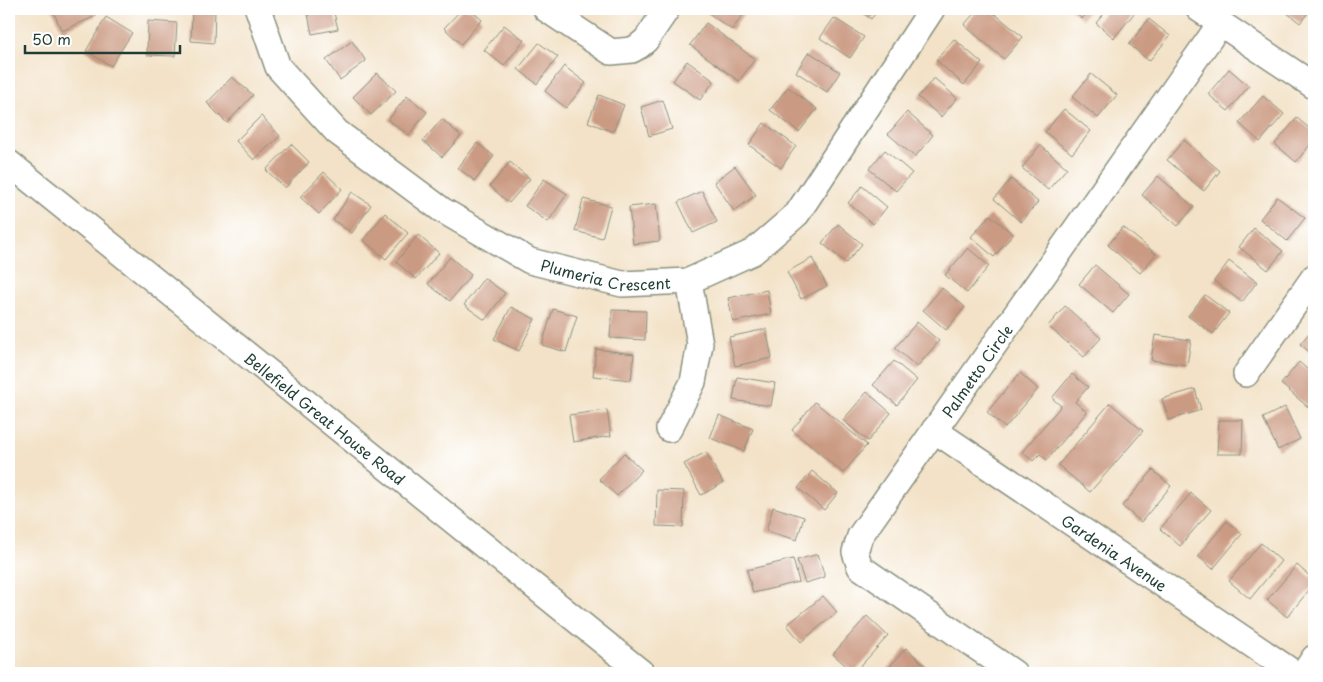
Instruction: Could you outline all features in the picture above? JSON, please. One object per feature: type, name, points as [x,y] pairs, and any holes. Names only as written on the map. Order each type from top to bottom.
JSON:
[{"type":"street","name":"Plumeria Crescent","points":[[258,9],[278,67],[337,132],[442,210],[530,261],[622,284],[689,281],[753,252],[797,214],[932,9]]},
{"type":"street","points":[[546,9],[611,52],[632,50],[639,46],[646,40],[667,9]]},
{"type":"street","points":[[1199,9],[1314,86]]},
{"type":"street","name":"Palmetto Circle","points":[[1014,673],[860,567],[855,552],[860,536],[1220,24]]},
{"type":"street","name":"Bellefield Great House Road","points":[[9,163],[642,673]]},
{"type":"street","points":[[1246,374],[1314,277]]},
{"type":"street","points":[[669,429],[693,382],[700,344],[689,281]]},
{"type":"street","name":"Gardenia Avenue","points":[[934,430],[1294,673]]},
{"type":"street","points":[[1304,673],[1314,658]]},
{"type":"building","points":[[52,9],[92,9],[96,16],[62,31]]},
{"type":"building","points":[[192,9],[215,9],[214,43],[191,41]]},
{"type":"building","points":[[307,9],[333,9],[338,29],[312,34]]},
{"type":"building","points":[[462,9],[470,9],[482,20],[461,44],[444,28]]},
{"type":"building","points":[[709,9],[747,9],[732,30],[707,12]]},
{"type":"building","points":[[857,9],[879,9],[871,19]]},
{"type":"building","points":[[978,9],[989,9],[1023,37],[1004,59],[964,25]]},
{"type":"building","points":[[1070,9],[1091,9],[1082,19]]},
{"type":"building","points":[[1108,9],[1134,9],[1136,11],[1114,38],[1096,23]]},
{"type":"building","points":[[1282,9],[1311,9],[1300,23]]},
{"type":"building","points":[[106,17],[132,33],[111,66],[86,51]]},
{"type":"building","points":[[834,18],[864,37],[850,58],[820,38]]},
{"type":"building","points":[[1149,19],[1170,36],[1149,61],[1129,44]]},
{"type":"building","points":[[148,21],[177,23],[175,56],[147,55]]},
{"type":"building","points":[[706,23],[755,59],[739,81],[690,45]]},
{"type":"building","points":[[504,25],[524,40],[504,66],[484,50]]},
{"type":"building","points":[[954,39],[982,63],[964,85],[936,60]]},
{"type":"building","points":[[352,41],[366,61],[340,80],[326,60]]},
{"type":"building","points":[[539,43],[558,57],[537,84],[518,69]]},
{"type":"building","points":[[809,52],[840,72],[827,92],[796,72]]},
{"type":"building","points":[[687,61],[714,81],[700,100],[673,81]]},
{"type":"building","points":[[564,66],[586,83],[566,108],[545,91]]},
{"type":"building","points":[[1229,69],[1249,86],[1228,111],[1208,94]]},
{"type":"building","points":[[377,73],[396,91],[371,115],[353,97]]},
{"type":"building","points":[[1091,74],[1117,95],[1098,118],[1072,97]]},
{"type":"building","points":[[232,77],[253,95],[227,123],[207,103]]},
{"type":"building","points":[[934,78],[957,98],[941,117],[918,97]]},
{"type":"building","points":[[788,87],[817,109],[799,132],[770,110]]},
{"type":"building","points":[[599,95],[624,105],[613,132],[588,122]]},
{"type":"building","points":[[407,96],[427,112],[409,135],[388,120]]},
{"type":"building","points":[[1263,96],[1284,114],[1260,142],[1239,123]]},
{"type":"building","points":[[663,100],[672,129],[649,136],[641,107]]},
{"type":"building","points":[[1064,109],[1091,131],[1072,154],[1045,132]]},
{"type":"building","points":[[907,112],[933,135],[915,157],[888,134]]},
{"type":"building","points":[[261,116],[280,136],[254,160],[236,141]]},
{"type":"building","points":[[1297,118],[1314,132],[1314,140],[1296,162],[1275,144]]},
{"type":"building","points":[[442,119],[461,136],[442,157],[423,141]]},
{"type":"building","points":[[764,123],[796,146],[781,168],[749,145]]},
{"type":"building","points":[[1184,140],[1220,171],[1204,191],[1167,160]]},
{"type":"building","points":[[477,143],[494,156],[475,181],[458,168]]},
{"type":"building","points":[[291,144],[309,162],[285,188],[266,170]]},
{"type":"building","points":[[1040,145],[1067,168],[1048,190],[1022,168]]},
{"type":"building","points":[[885,150],[912,173],[896,191],[869,169]]},
{"type":"building","points":[[510,162],[530,179],[509,203],[490,186]]},
{"type":"building","points":[[735,166],[756,195],[734,211],[714,182]]},
{"type":"building","points":[[324,172],[342,189],[319,214],[300,197]]},
{"type":"building","points":[[1158,176],[1194,207],[1178,226],[1142,195]]},
{"type":"building","points":[[544,179],[567,194],[548,222],[525,206]]},
{"type":"building","points":[[1011,179],[1038,202],[1021,222],[994,199]]},
{"type":"building","points":[[862,186],[887,207],[873,224],[848,203]]},
{"type":"building","points":[[702,191],[717,222],[693,233],[678,202]]},
{"type":"building","points":[[352,192],[371,205],[352,233],[333,220]]},
{"type":"building","points":[[1277,197],[1305,218],[1287,241],[1260,219]]},
{"type":"building","points":[[583,199],[611,206],[602,238],[575,231]]},
{"type":"building","points":[[656,204],[660,241],[633,244],[629,207]]},
{"type":"building","points":[[385,213],[408,233],[386,259],[363,240]]},
{"type":"building","points":[[990,215],[1013,234],[994,257],[971,237]]},
{"type":"building","points":[[838,224],[862,244],[846,263],[822,243]]},
{"type":"building","points":[[1123,227],[1156,254],[1140,273],[1108,245]]},
{"type":"building","points":[[1254,228],[1283,251],[1268,270],[1239,247]]},
{"type":"building","points":[[418,235],[439,253],[416,279],[396,262]]},
{"type":"building","points":[[968,248],[989,266],[967,293],[945,275]]},
{"type":"building","points":[[450,257],[471,275],[450,301],[428,284]]},
{"type":"building","points":[[812,258],[827,286],[801,299],[787,272]]},
{"type":"building","points":[[1229,261],[1257,282],[1242,302],[1214,281]]},
{"type":"building","points":[[1095,265],[1129,294],[1113,313],[1079,284]]},
{"type":"building","points":[[484,278],[505,293],[485,320],[464,305]]},
{"type":"building","points":[[942,288],[965,307],[946,330],[923,310]]},
{"type":"building","points":[[767,290],[771,314],[733,322],[728,298]]},
{"type":"building","points":[[1205,295],[1229,313],[1213,334],[1188,316]]},
{"type":"building","points":[[1065,306],[1101,338],[1084,357],[1048,326]]},
{"type":"building","points":[[511,307],[535,319],[519,351],[494,339]]},
{"type":"building","points":[[553,309],[577,316],[566,352],[542,345]]},
{"type":"building","points":[[612,310],[646,311],[645,340],[610,338]]},
{"type":"building","points":[[917,322],[939,341],[917,367],[895,348]]},
{"type":"building","points":[[1314,327],[1314,356],[1300,344]]},
{"type":"building","points":[[766,329],[772,358],[735,366],[729,337]]},
{"type":"building","points":[[1155,335],[1191,340],[1187,365],[1151,360]]},
{"type":"building","points":[[596,349],[634,354],[631,380],[593,376]]},
{"type":"building","points":[[894,361],[917,380],[897,405],[873,385]]},
{"type":"building","points":[[1299,362],[1314,375],[1314,399],[1308,407],[1281,384]]},
{"type":"building","points":[[1020,373],[1038,389],[1005,428],[987,412]]},
{"type":"building","points":[[1072,374],[1088,387],[1075,402],[1087,412],[1047,460],[1040,454],[1033,461],[1022,452],[1061,406],[1052,398]]},
{"type":"building","points":[[737,377],[775,383],[771,406],[733,400]]},
{"type":"building","points":[[1195,389],[1201,410],[1169,420],[1162,399]]},
{"type":"building","points":[[867,392],[891,413],[868,441],[843,420]]},
{"type":"building","points":[[815,402],[867,445],[843,473],[792,430]]},
{"type":"building","points":[[1110,403],[1143,431],[1090,492],[1058,465]]},
{"type":"building","points":[[1285,407],[1300,439],[1278,450],[1263,418]]},
{"type":"building","points":[[607,410],[611,436],[573,442],[569,415]]},
{"type":"building","points":[[719,415],[753,429],[744,451],[710,438]]},
{"type":"building","points":[[1219,420],[1243,420],[1242,454],[1217,454]]},
{"type":"building","points":[[706,452],[723,483],[701,495],[684,464]]},
{"type":"building","points":[[624,453],[642,470],[617,496],[599,479]]},
{"type":"building","points":[[1153,470],[1171,486],[1141,522],[1122,506]]},
{"type":"building","points":[[812,471],[838,493],[824,510],[798,488]]},
{"type":"building","points":[[657,490],[684,491],[683,527],[656,526]]},
{"type":"building","points":[[1191,493],[1211,510],[1180,546],[1160,529]]},
{"type":"building","points":[[773,507],[804,517],[797,540],[766,531]]},
{"type":"building","points":[[1227,521],[1242,534],[1213,569],[1198,556]]},
{"type":"building","points":[[1261,543],[1281,561],[1250,599],[1229,581]]},
{"type":"building","points":[[818,554],[825,577],[805,583],[797,560]]},
{"type":"building","points":[[793,559],[799,582],[753,593],[747,570]]},
{"type":"building","points":[[1297,565],[1314,580],[1314,584],[1287,617],[1267,600]]},
{"type":"building","points":[[823,596],[837,612],[801,642],[787,625]]},
{"type":"building","points":[[867,616],[888,636],[854,673],[833,654]]},
{"type":"building","points":[[906,648],[928,668],[924,673],[884,673]]}]
